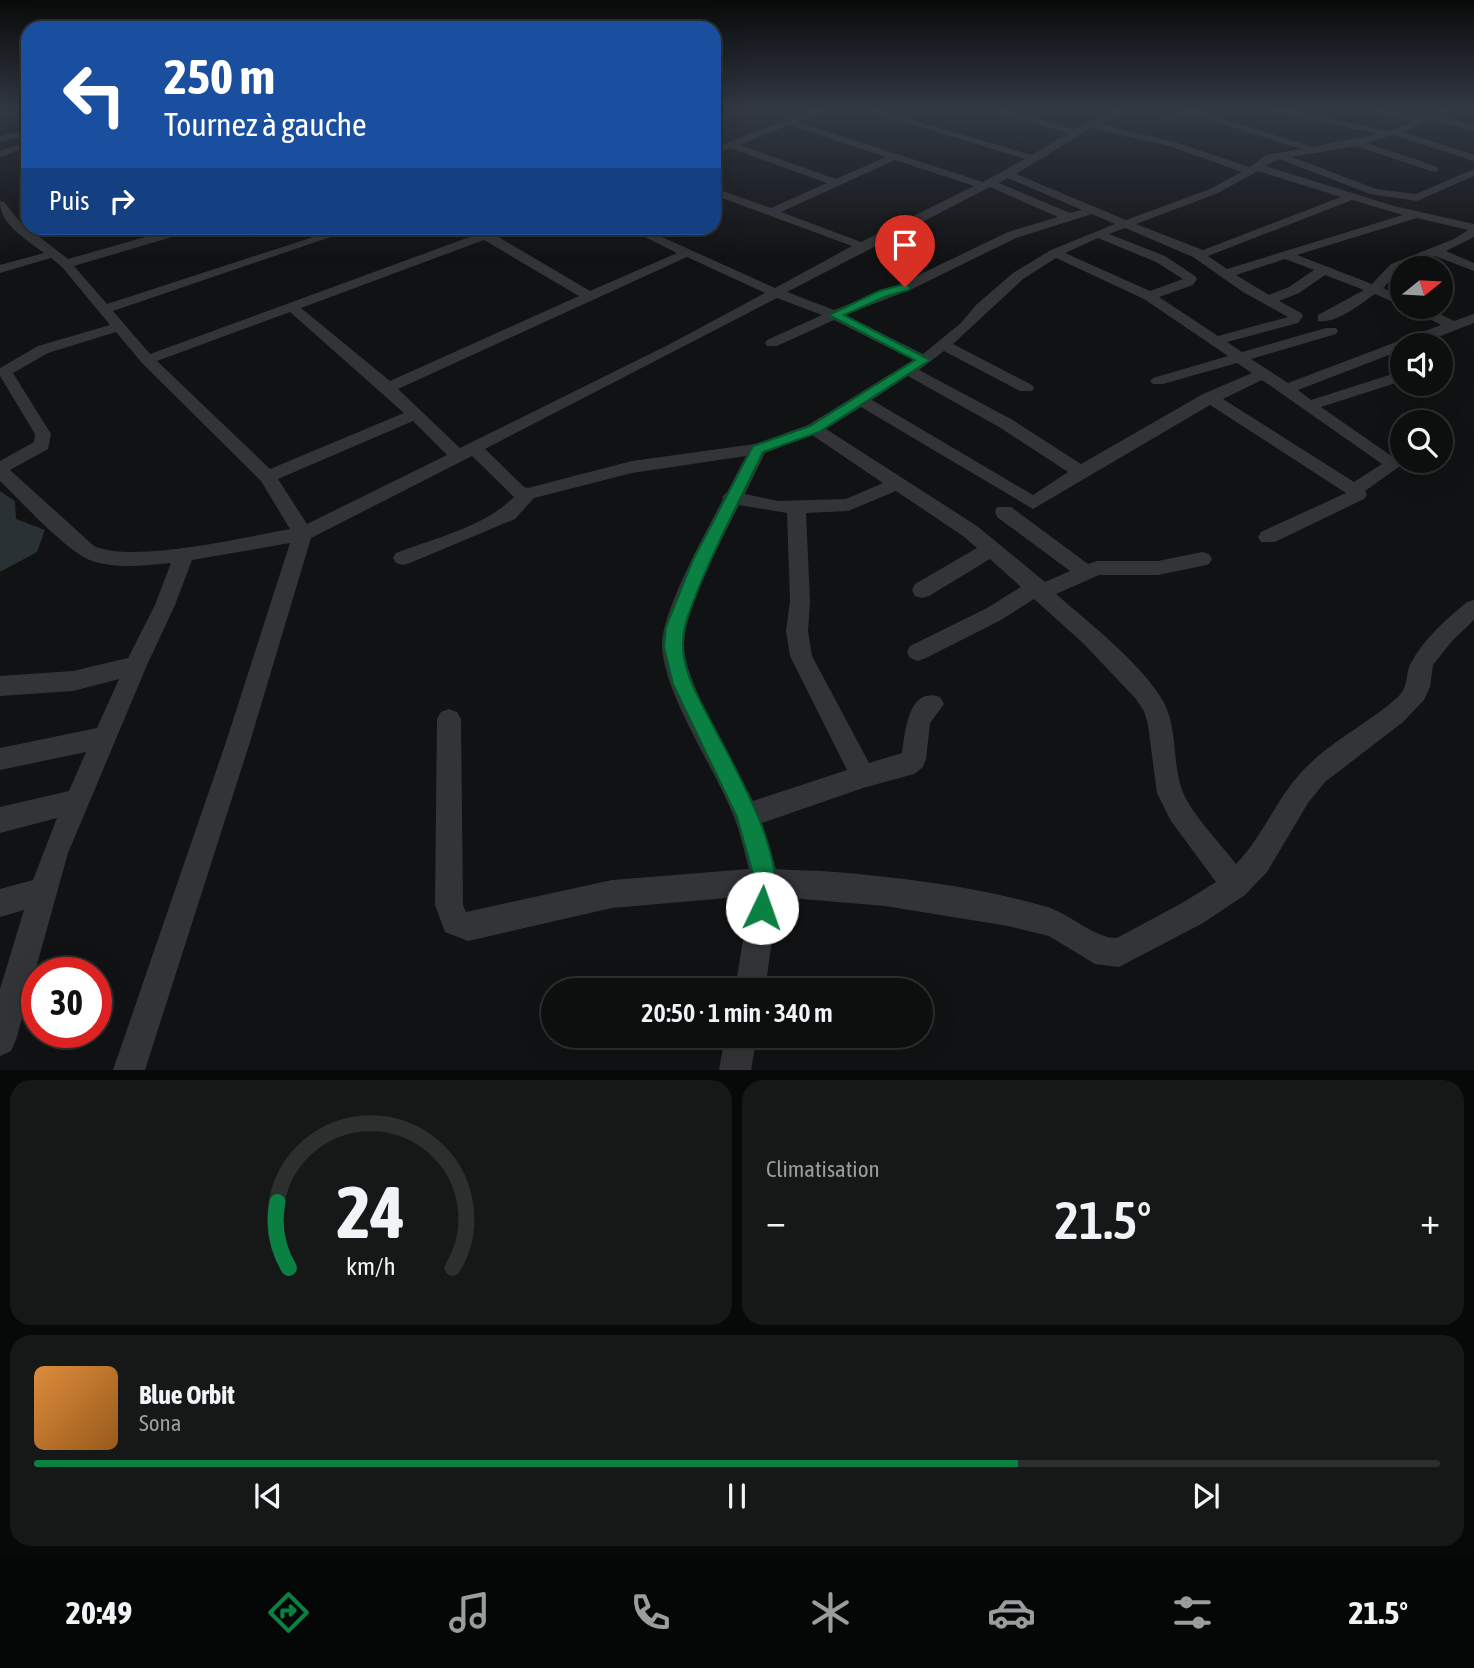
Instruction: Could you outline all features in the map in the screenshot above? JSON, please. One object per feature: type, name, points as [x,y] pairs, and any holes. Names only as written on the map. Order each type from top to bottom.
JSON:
[{"type":"street","points":[[756,159],[837,183]]},
{"type":"street","points":[[770,213],[890,159]]},
{"type":"street","points":[[901,159],[987,184],[1068,217]]},
{"type":"street","points":[[118,327],[66,342],[13,364],[5,372],[43,434],[42,445],[0,469],[87,551],[98,556],[135,559],[184,554],[303,534],[675,347],[774,292],[1008,174],[1032,159]]},
{"type":"street","points":[[1258,159],[1374,192],[1417,198],[1474,172]]},
{"type":"street","points":[[474,448],[518,492],[528,494],[632,467],[758,449],[814,429],[924,360],[944,345],[1018,276],[1055,253],[1214,191],[1234,182],[1267,159]]},
{"type":"street","points":[[1395,159],[1434,169]]},
{"type":"street","points":[[1264,160],[1350,197],[1474,230]]},
{"type":"street","points":[[1008,174],[1197,254],[1297,318],[1216,341]]},
{"type":"street","points":[[721,194],[862,246]]},
{"type":"street","points":[[1197,254],[1350,197]]},
{"type":"street","points":[[0,204],[14,223]]},
{"type":"street","points":[[772,343],[905,287],[1012,235],[1093,210]]},
{"type":"street","points":[[1460,225],[1469,214]]},
{"type":"street","points":[[1225,274],[1415,215]]},
{"type":"street","points":[[1158,381],[1239,357],[1327,324],[1374,289],[1396,267],[1436,252],[1474,230]]},
{"type":"street","points":[[1098,234],[1161,261],[1185,273],[1190,279],[1149,296]]},
{"type":"street","points":[[29,235],[66,264],[147,360],[268,477],[303,534]]},
{"type":"street","points":[[66,264],[164,235]]},
{"type":"street","points":[[104,309],[330,235]]},
{"type":"street","points":[[147,360],[486,235],[588,296]]},
{"type":"street","points":[[648,235],[774,292],[835,315],[924,360]]},
{"type":"street","points":[[1436,252],[1474,267]]},
{"type":"street","points":[[388,388],[686,253]]},
{"type":"street","points":[[1055,253],[1149,296],[1394,464],[1390,469],[1354,489]]},
{"type":"street","points":[[0,269],[53,254]]},
{"type":"street","points":[[1285,255],[1390,296]]},
{"type":"street","points":[[1270,300],[1294,290],[1323,270]]},
{"type":"street","points":[[291,306],[388,388],[459,457]]},
{"type":"street","points":[[1286,389],[1474,318]]},
{"type":"street","points":[[1439,319],[1452,325]]},
{"type":"street","points":[[944,345],[1027,388]]},
{"type":"street","points":[[908,370],[1005,423],[1080,472]]},
{"type":"street","points":[[859,399],[1032,503],[1209,397],[1263,374]]},
{"type":"street","points":[[1308,406],[1390,380]]},
{"type":"street","points":[[1209,397],[1354,489],[1358,495],[1268,537]]},
{"type":"street","points":[[268,477],[416,414]]},
{"type":"street","points":[[814,429],[970,531],[1091,637],[1154,707],[1160,725],[1170,793],[1180,812],[1235,885]]},
{"type":"street","points":[[752,978],[766,881],[747,816],[682,684],[673,647],[675,627],[731,497],[758,449]]},
{"type":"street","points":[[731,497],[796,508],[848,505],[899,483]]},
{"type":"street","points":[[403,558],[508,514],[528,494]]},
{"type":"street","points":[[796,508],[800,601],[797,631],[801,656],[863,776]]},
{"type":"street","points":[[1003,512],[1086,573]]},
{"type":"street","points":[[129,1069],[153,987],[229,771],[286,580],[303,534]]},
{"type":"street","points":[[922,590],[992,549]]},
{"type":"street","points":[[0,1040],[55,853],[165,605],[184,554]]},
{"type":"street","points":[[918,652],[1039,589],[1097,568],[1158,568],[1202,559]]},
{"type":"street","points":[[449,719],[449,905],[455,922],[468,927],[611,894],[766,881],[787,885],[836,886],[974,903],[1045,920],[1063,928],[1100,953],[1110,953],[1119,952],[1235,885],[1256,863],[1294,799],[1317,773],[1417,692],[1421,665],[1441,639],[1474,608]]},
{"type":"street","points":[[0,687],[73,681],[136,666]]},
{"type":"street","points":[[747,816],[863,776],[905,766],[915,759],[918,719],[932,704]]},
{"type":"street","points":[[0,759],[107,737]]},
{"type":"street","points":[[0,820],[80,800]]},
{"type":"street","points":[[0,904],[43,891]]},
{"type":"street","points":[[734,1069],[738,1048]]},
{"type":"shaded area","points":[[0,491],[15,501],[16,519],[45,530],[37,552],[0,572]]},
{"type":"route","points":[[762,908],[766,881],[747,816],[682,684],[673,647],[675,627],[731,497],[758,449],[814,429],[924,360],[835,315],[905,287]]}]
